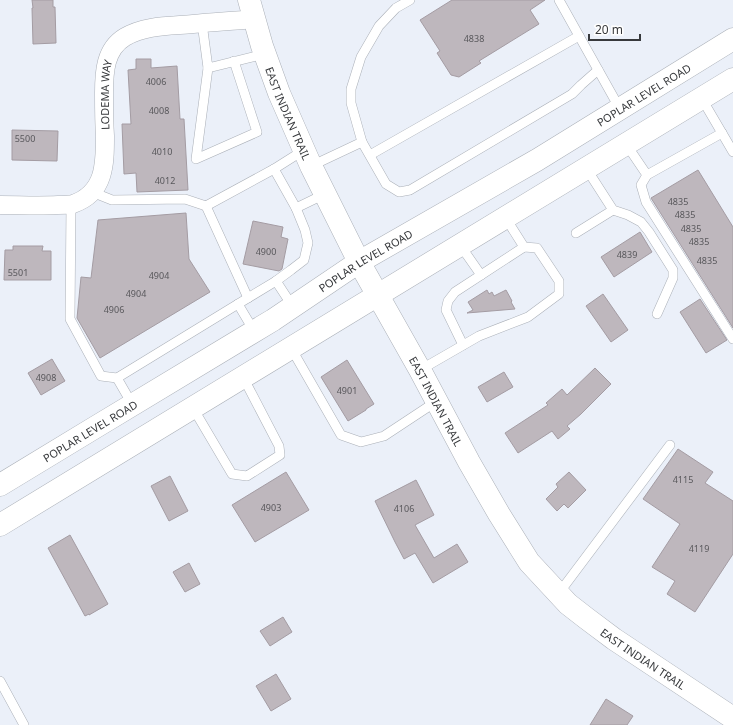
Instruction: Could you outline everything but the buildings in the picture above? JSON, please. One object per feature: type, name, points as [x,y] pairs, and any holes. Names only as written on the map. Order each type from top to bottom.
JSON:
[{"type":"main road","name":"EAST INDIAN TRAIL","points":[[252,10],[265,54],[279,93],[307,158],[359,262],[420,370],[469,462],[529,562],[568,604],[586,618],[614,639],[733,718]]},
{"type":"main road","name":"POPLAR LEVEL ROAD","points":[[0,485],[293,307],[359,262],[537,160],[733,39]]},
{"type":"main road","points":[[0,525],[733,79]]},
{"type":"street","name":"LODEMA WAY","points":[[0,205],[49,206],[71,204],[85,199],[99,183],[105,156],[104,74],[108,57],[114,47],[124,38],[138,30],[162,26],[202,23],[252,10]]},
{"type":"lane","points":[[410,0],[396,8],[379,26],[360,57],[351,89],[351,103],[362,142],[386,184],[399,192],[410,190],[572,94],[598,70]]},
{"type":"lane","points":[[558,0],[620,109]]},
{"type":"lane","points":[[202,23],[208,68],[196,159],[257,132],[234,61]]},
{"type":"lane","points":[[370,155],[579,36]]},
{"type":"lane","points":[[208,68],[265,54]]},
{"type":"lane","points":[[702,99],[733,152]]},
{"type":"lane","points":[[722,133],[647,175],[641,185],[646,202],[733,339]]},
{"type":"lane","points":[[206,206],[274,169],[362,142]]},
{"type":"lane","points":[[626,144],[647,175]]},
{"type":"lane","points":[[586,168],[613,210],[628,215],[641,222],[673,270],[673,278],[657,314]]},
{"type":"lane","points":[[71,204],[70,319],[101,376],[117,378],[276,281],[304,260],[308,243],[305,230],[296,208],[274,169]]},
{"type":"lane","points":[[92,192],[112,200],[185,198],[206,206],[248,298]]},
{"type":"lane","points":[[296,208],[325,194]]},
{"type":"lane","points":[[576,233],[613,210]]},
{"type":"lane","points":[[505,217],[524,247]]},
{"type":"lane","points":[[460,244],[481,275]]},
{"type":"lane","points":[[420,370],[479,336],[528,317],[559,294],[559,281],[537,248],[524,247],[455,292],[448,301],[446,310],[463,345]]},
{"type":"lane","points":[[276,281],[293,307]]},
{"type":"lane","points":[[238,304],[254,331]]},
{"type":"lane","points":[[291,348],[341,435],[361,442],[384,436],[437,401]]},
{"type":"lane","points":[[193,407],[232,474],[246,476],[280,455],[279,446],[242,377]]},
{"type":"lane","points":[[117,378],[132,404]]},
{"type":"lane","points":[[559,593],[670,445]]},
{"type":"lane","points":[[0,681],[24,725]]}]
